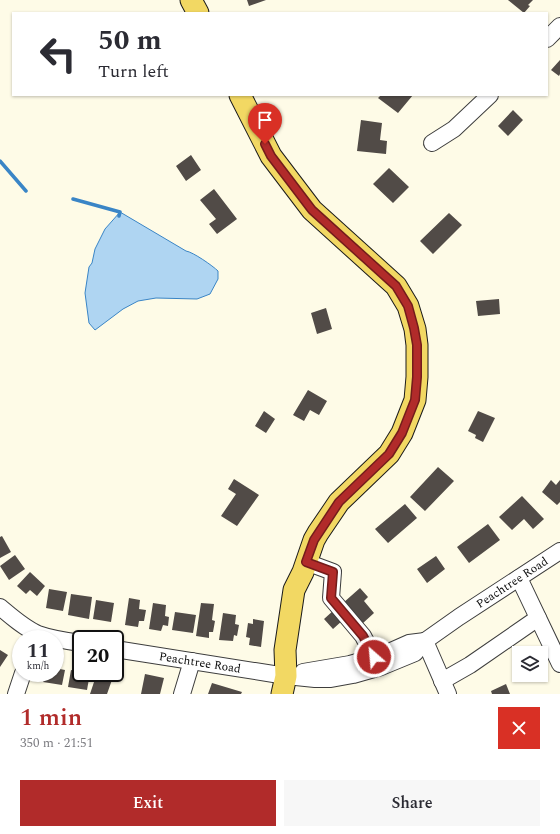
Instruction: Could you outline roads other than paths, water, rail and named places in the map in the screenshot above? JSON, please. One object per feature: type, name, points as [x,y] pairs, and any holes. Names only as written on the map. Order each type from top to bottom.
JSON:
[{"type":"main road","points":[[191,0],[197,12]]},
{"type":"main road","points":[[241,96],[271,156],[312,210],[396,286],[408,306],[417,345],[415,400],[402,433],[389,454],[339,502],[314,540],[305,567],[306,591],[300,646],[284,685]]},
{"type":"street","points":[[548,38],[560,26]]},
{"type":"street","points":[[432,143],[454,129],[489,96]]},
{"type":"street","name":"Peachtree Road","points":[[124,650],[192,661],[284,685],[315,679],[331,679],[353,675],[381,667],[415,653],[425,641],[459,617],[560,551]]},
{"type":"street","points":[[305,567],[333,572],[331,598],[363,636],[374,657]]},
{"type":"street","points":[[519,578],[560,664]]},
{"type":"street","points":[[0,607],[29,630]]},
{"type":"street","points":[[425,641],[445,688],[470,664],[538,618]]},
{"type":"street","name":"Peachtree Road","points":[[284,685],[329,667],[350,664],[382,655],[409,643],[425,641]]},
{"type":"street","points":[[182,694],[192,661]]},
{"type":"street","points":[[16,694],[20,682]]},
{"type":"water","points":[[120,212],[186,251],[198,256],[218,271],[218,279],[210,294],[197,299],[156,298],[138,301],[123,309],[95,330],[89,323],[85,293],[89,267],[92,263],[95,249],[105,229]]},
{"type":"waterway","points":[[0,161],[26,191]]},
{"type":"waterway","points":[[73,199],[120,212],[119,216]]}]
